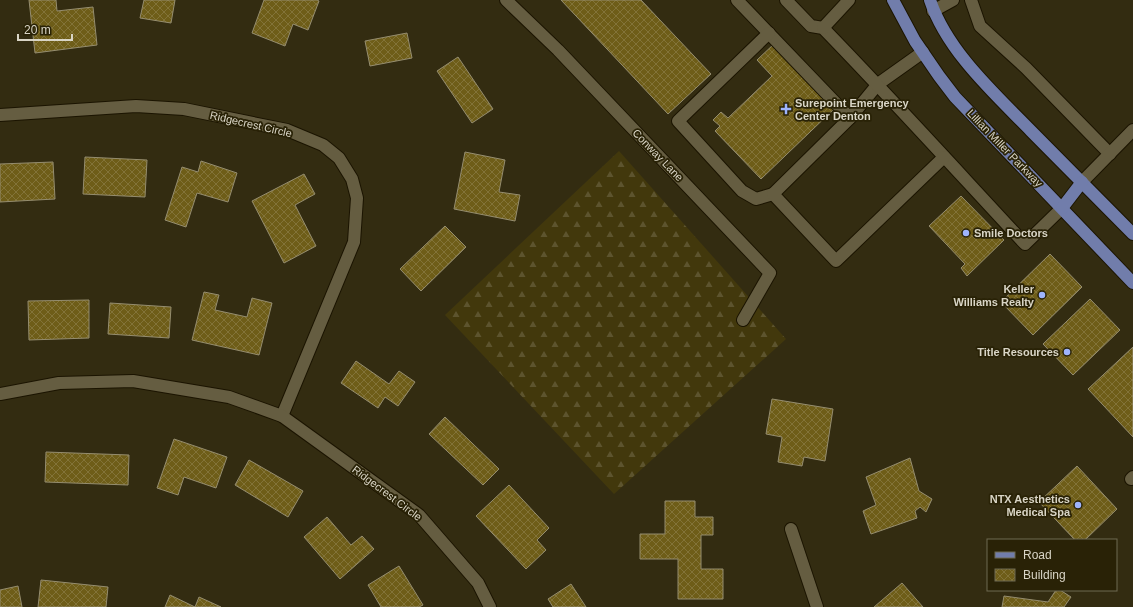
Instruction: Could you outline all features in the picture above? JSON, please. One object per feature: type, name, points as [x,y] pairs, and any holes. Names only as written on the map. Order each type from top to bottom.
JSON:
[{"type":"main road","name":"Lillian Miller Parkway","points":[[893,0],[923,52],[955,97],[1133,283]]},
{"type":"main road","points":[[932,6],[958,54],[992,91],[1133,234]]},
{"type":"main road","points":[[1062,208],[1082,182]]},
{"type":"street","name":"Conway Lane","points":[[506,0],[558,50],[770,273],[742,320]]},
{"type":"street","points":[[737,0],[850,118]]},
{"type":"street","points":[[786,0],[811,26],[824,28],[878,84],[1025,244],[1062,208]]},
{"type":"street","points":[[824,28],[849,0]]},
{"type":"street","points":[[932,6],[953,0]]},
{"type":"street","points":[[971,0],[980,26],[1026,68],[1110,154]]},
{"type":"street","points":[[769,33],[678,121],[742,191],[756,199],[773,194],[850,118],[878,84],[923,52]]},
{"type":"street","name":"Ridgecrest Circle","points":[[0,115],[136,106],[184,109],[287,130],[323,145],[339,158],[352,178],[357,198],[354,242],[282,416]]},
{"type":"street","points":[[1082,182],[1133,130]]},
{"type":"street","points":[[773,194],[836,261],[944,157]]},
{"type":"street","name":"Ridgecrest Circle","points":[[0,394],[59,383],[133,381],[229,397],[282,416],[419,515],[478,583],[490,607]]},
{"type":"street","points":[[791,529],[817,607]]},
{"type":"green space","points":[[619,151],[786,339],[614,494],[445,315]]},
{"type":"building","points":[[29,0],[56,0],[57,11],[93,7],[97,45],[35,53]]},
{"type":"building","points":[[144,0],[175,0],[171,23],[140,18]]},
{"type":"building","points":[[264,0],[319,1],[308,30],[293,24],[285,46],[252,33]]},
{"type":"building","points":[[561,0],[641,0],[711,74],[668,114]]},
{"type":"building","points":[[407,33],[412,58],[370,66],[365,41]]},
{"type":"building","name":"Surepoint Emergency Center Denton","points":[[775,43],[836,107],[761,179],[715,131],[720,126],[713,120],[721,112],[728,118],[772,76],[757,60]]},
{"type":"building","points":[[458,57],[493,109],[472,123],[437,71]]},
{"type":"building","points":[[465,152],[505,160],[499,192],[520,195],[515,221],[454,209]]},
{"type":"building","points":[[85,157],[147,160],[145,197],[83,194]]},
{"type":"building","points":[[201,161],[237,173],[228,202],[197,193],[186,227],[165,220],[182,167],[198,172]]},
{"type":"building","points":[[53,162],[55,199],[0,202],[0,164]]},
{"type":"building","points":[[304,174],[315,194],[295,205],[316,246],[284,263],[252,201]]},
{"type":"building","name":"Smile Doctors","points":[[961,196],[1004,240],[967,276],[961,268],[965,264],[929,226]]},
{"type":"building","points":[[445,226],[466,247],[421,291],[400,269]]},
{"type":"building","name":"Keller Williams Realty","points":[[1050,254],[1082,287],[1033,335],[1001,302]]},
{"type":"building","points":[[204,292],[219,295],[215,310],[247,317],[252,298],[272,303],[259,355],[192,340]]},
{"type":"building","points":[[1090,299],[1120,330],[1073,375],[1043,344]]},
{"type":"building","points":[[89,300],[89,338],[29,340],[28,301]]},
{"type":"building","points":[[110,303],[171,307],[169,338],[108,334]]},
{"type":"building","points":[[1133,347],[1133,437],[1088,389]]},
{"type":"building","points":[[356,361],[389,384],[399,371],[415,382],[398,406],[385,397],[378,408],[341,383]]},
{"type":"building","points":[[772,399],[833,409],[825,461],[804,457],[802,466],[778,462],[782,437],[766,434]]},
{"type":"building","points":[[445,417],[499,469],[483,485],[429,434]]},
{"type":"building","points":[[174,439],[227,457],[216,488],[184,477],[178,495],[157,488]]},
{"type":"building","points":[[46,452],[129,455],[128,485],[45,482]]},
{"type":"building","points":[[910,458],[919,491],[932,499],[926,512],[920,507],[915,511],[917,518],[871,534],[863,511],[876,505],[866,477]]},
{"type":"building","points":[[249,460],[303,491],[288,517],[235,485]]},
{"type":"building","name":"NTX Aesthetics Medical Spa","points":[[1077,466],[1117,509],[1086,539],[1074,539],[1039,502]]},
{"type":"building","points":[[509,485],[549,528],[537,540],[546,550],[526,569],[476,516]]},
{"type":"building","points":[[665,501],[695,501],[695,517],[713,517],[713,535],[701,535],[701,569],[723,569],[723,599],[678,599],[678,559],[640,559],[640,534],[665,534]]},
{"type":"building","points":[[327,517],[351,545],[362,536],[374,549],[340,579],[304,537]]},
{"type":"building","points":[[399,566],[423,605],[419,607],[381,607],[368,585]]},
{"type":"building","points":[[41,580],[108,587],[106,607],[38,607]]},
{"type":"building","points":[[902,583],[923,607],[874,607]]},
{"type":"building","points":[[571,584],[586,607],[553,607],[548,599]]},
{"type":"building","points":[[18,586],[22,607],[0,607],[0,590]]},
{"type":"building","points":[[1055,591],[1062,591],[1071,597],[1064,607],[1002,607],[1004,596],[1048,602]]},
{"type":"building","points":[[170,595],[195,607],[165,607]]},
{"type":"building","points":[[199,597],[221,607],[195,607]]},
{"type":"place","name":"Surepoint Emergency Center Denton","points":[[786,109]]},
{"type":"place","name":"Smile Doctors","points":[[966,233]]},
{"type":"place","name":"Keller Williams Realty","points":[[1042,295]]},
{"type":"place","name":"Title Resources","points":[[1067,352]]},
{"type":"place","name":"NTX Aesthetics Medical Spa","points":[[1078,505]]}]
